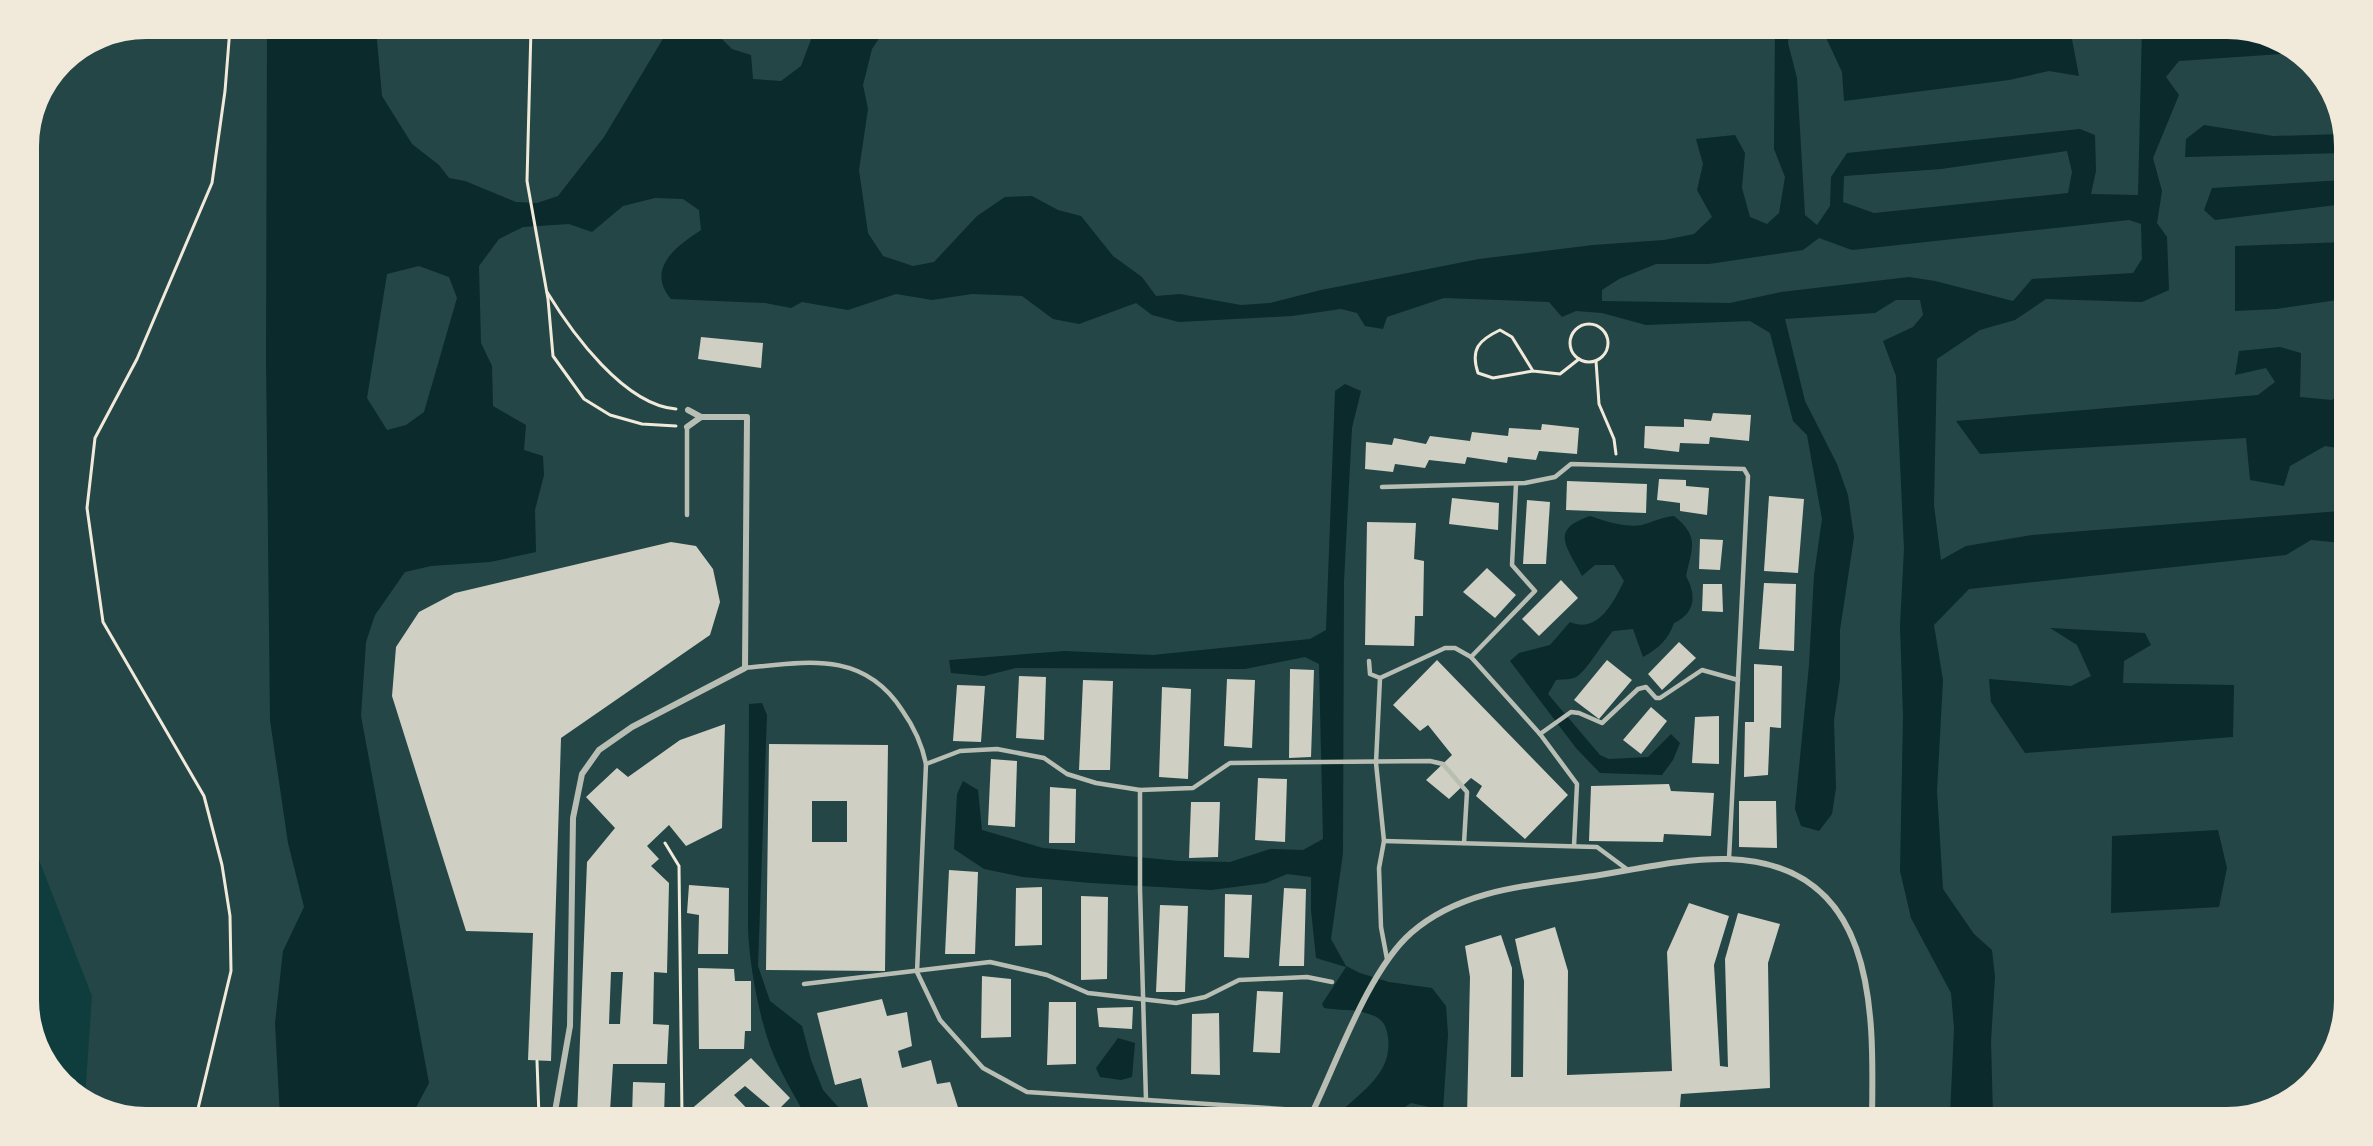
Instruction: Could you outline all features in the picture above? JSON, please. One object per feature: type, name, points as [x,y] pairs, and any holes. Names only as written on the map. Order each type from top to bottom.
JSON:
[{"type":"street","points":[[556,1107],[570,1026],[573,818],[582,774],[599,750],[632,727],[745,668],[747,417],[701,417],[688,410]]},
{"type":"street","points":[[687,427],[701,417]]},
{"type":"street","points":[[1316,1107],[1367,996],[1387,959],[1410,934],[1429,919],[1492,892],[1692,861],[1729,859],[1763,863],[1798,874],[1821,891],[1840,911],[1863,963],[1873,1059],[1872,1107]]},
{"type":"lane","points":[[687,427],[687,515]]},
{"type":"lane","points":[[1382,487],[1516,484],[1556,477],[1571,464],[1744,469],[1748,476],[1729,859]]},
{"type":"lane","points":[[1471,657],[1535,591],[1512,565],[1516,484]]},
{"type":"lane","points":[[1369,661],[1370,674],[1380,678],[1445,648],[1455,648],[1471,657],[1539,734],[1577,784],[1574,846]]},
{"type":"lane","points":[[745,668],[836,663],[867,673],[893,696],[909,719],[923,746],[926,764],[917,972],[940,1020],[983,1068],[1027,1092],[1230,1107]]},
{"type":"lane","points":[[1539,734],[1571,712],[1580,713],[1602,723],[1638,688],[1646,687],[1656,698],[1660,698],[1702,670],[1738,680]]},
{"type":"lane","points":[[1380,678],[1376,763],[1384,841],[1379,868],[1381,915],[1387,959]]},
{"type":"lane","points":[[926,764],[960,751],[997,748],[1044,758],[1067,774],[1096,783],[1140,790],[1193,788],[1230,763],[1430,761],[1443,764],[1467,792],[1464,843]]},
{"type":"lane","points":[[1140,790],[1142,998],[1146,1100]]},
{"type":"lane","points":[[1384,841],[1597,847],[1628,870]]},
{"type":"lane","points":[[804,984],[990,962],[1047,975],[1088,993],[1176,1003],[1204,997],[1239,980],[1307,977],[1332,982]]},
{"type":"path","points":[[199,1107],[231,971],[230,916],[222,865],[204,796],[103,622],[87,508],[95,438],[137,359],[212,183],[225,91],[229,39]]},
{"type":"path","points":[[530,39],[527,103],[530,194],[546,290],[553,356],[584,399],[610,415],[642,424],[687,427]]},
{"type":"path","points":[[546,290],[559,310],[609,371],[645,400],[665,408],[688,410]]},
{"type":"path","points":[[1590,324],[1602,330],[1607,341],[1605,353],[1596,361],[1579,359],[1571,350],[1571,338],[1578,328],[1590,324]]},
{"type":"path","points":[[1533,371],[1512,337],[1500,330],[1487,337],[1478,346],[1473,359],[1478,373],[1493,378],[1533,371],[1560,374],[1579,359]]},
{"type":"path","points":[[1596,361],[1599,404],[1614,439],[1617,465]]},
{"type":"path","points":[[665,843],[679,866],[682,1107]]},
{"type":"path","points":[[537,1061],[539,1107]]},
{"type":"shaded area","points":[[146,39],[2227,39],[2262,45],[2287,57],[2316,86],[2328,111],[2334,139],[2334,1007],[2328,1035],[2316,1060],[2287,1089],[2262,1101],[2227,1107],[146,1107],[111,1101],[86,1089],[92,996],[39,860],[39,139],[47,105],[57,86],[81,61],[105,47],[125,41]]},
{"type":"shaded area","points":[[267,39],[377,39],[382,96],[412,144],[439,165],[449,178],[465,181],[516,202],[537,203],[558,196],[604,137],[663,39],[722,39],[732,49],[751,55],[753,79],[781,81],[801,66],[811,39],[879,39],[872,49],[863,85],[868,109],[859,170],[868,233],[883,256],[913,266],[934,262],[977,216],[1005,197],[1032,196],[1058,210],[1081,216],[1113,256],[1142,277],[1156,296],[1180,294],[1241,305],[1270,303],[1321,290],[1479,259],[1593,245],[1664,240],[1694,234],[1712,217],[1697,190],[1703,164],[1696,139],[1735,135],[1745,153],[1742,188],[1750,217],[1767,224],[1779,213],[1785,177],[1774,149],[1775,39],[1789,39],[1797,78],[1805,215],[1817,225],[1830,206],[1831,177],[1847,153],[2080,129],[2095,135],[2096,171],[2091,194],[2138,195],[2142,39],[2241,40],[2262,45],[2281,54],[2179,61],[2166,77],[2179,95],[2153,158],[2162,191],[2157,223],[2167,237],[2169,290],[2142,302],[2046,299],[2015,320],[1980,330],[1937,359],[1934,505],[1941,560],[1966,546],[2032,535],[2334,511],[2334,542],[2311,540],[2286,555],[1969,589],[1934,625],[1943,680],[1937,791],[1943,889],[1974,934],[1992,950],[1995,977],[1991,1041],[1993,1107],[1950,1107],[1954,1028],[1951,993],[1911,918],[1900,871],[1903,716],[1900,626],[1904,549],[1896,376],[1883,341],[1913,327],[1923,315],[1920,300],[1896,300],[1875,313],[1785,319],[1805,401],[1837,464],[1848,495],[1854,537],[1840,630],[1840,679],[1834,720],[1836,788],[1832,814],[1819,831],[1801,826],[1795,809],[1809,665],[1814,575],[1822,519],[1807,435],[1793,421],[1770,333],[1750,321],[1646,325],[1602,313],[1576,311],[1562,317],[1549,302],[1444,298],[1387,317],[1383,329],[1365,326],[1357,313],[1341,309],[1292,316],[1179,322],[1152,315],[1136,303],[1079,324],[1053,319],[1022,296],[972,294],[932,300],[896,294],[848,310],[802,302],[791,308],[765,303],[671,299],[661,278],[663,268],[673,251],[701,230],[699,210],[683,199],[655,198],[623,206],[592,232],[569,224],[523,227],[499,239],[479,266],[481,343],[492,366],[493,406],[526,425],[524,450],[543,456],[544,475],[535,510],[536,552],[490,562],[431,566],[405,572],[375,615],[366,642],[361,716],[429,1083],[416,1107],[279,1107],[275,1023],[283,951],[304,907],[288,843],[270,720],[266,359]],"holes":[[[2067,151],[2072,172],[2068,193],[1874,213],[1843,202],[1844,176],[1941,169]],[[2129,220],[2141,224],[2142,259],[2133,273],[2032,279],[2013,301],[1935,281],[1909,277],[1781,292],[1730,303],[1602,301],[1602,290],[1619,279],[1656,264],[1709,264],[1803,250],[1819,238],[1852,250]],[[419,266],[449,277],[457,298],[424,412],[406,425],[387,430],[367,398],[387,274]]]},
{"type":"shaded area","points":[[1827,39],[2072,39],[2079,76],[2049,71],[2009,80],[1844,101],[1842,72]]},
{"type":"shaded area","points":[[2204,125],[2273,136],[2333,134],[2334,153],[2185,157],[2186,139]]},
{"type":"shaded area","points":[[2334,181],[2334,205],[2215,220],[2204,210],[2212,188]]},
{"type":"shaded area","points":[[2334,242],[2334,300],[2276,309],[2235,311],[2235,246]]},
{"type":"shaded area","points":[[2280,347],[2301,353],[2300,397],[2334,398],[2334,447],[2325,446],[2290,466],[2284,486],[2250,480],[2246,438],[1980,454],[1956,421],[2258,395],[2275,382],[2266,368],[2235,375],[2239,351]]},
{"type":"shaded area","points":[[1345,384],[1361,391],[1352,428],[1344,581],[1343,853],[1331,939],[1346,966],[1389,982],[1432,988],[1446,1006],[1448,1035],[1443,1107],[1411,1103],[1405,1107],[1346,1107],[1380,1073],[1388,1050],[1388,1037],[1385,1025],[1377,1017],[1358,1011],[1324,1008],[1322,1004],[1346,967],[1316,958],[1311,910],[1311,877],[1287,874],[1266,883],[1211,890],[1091,883],[1023,877],[984,869],[954,849],[957,794],[963,781],[978,790],[982,830],[1043,848],[1179,861],[1230,862],[1270,849],[1303,850],[1323,839],[1319,664],[1305,657],[1245,669],[1016,668],[984,676],[951,673],[949,660],[1065,651],[1153,655],[1310,639],[1326,630],[1335,391]]},
{"type":"shaded area","points":[[1590,516],[1615,524],[1636,526],[1674,516],[1688,530],[1691,537],[1692,550],[1686,576],[1692,590],[1692,603],[1686,614],[1674,623],[1662,643],[1643,657],[1633,629],[1613,631],[1580,674],[1572,679],[1556,680],[1548,694],[1600,755],[1609,759],[1648,757],[1671,734],[1680,743],[1673,760],[1662,775],[1600,773],[1576,748],[1510,661],[1519,653],[1550,645],[1570,622],[1580,625],[1596,620],[1615,598],[1624,581],[1614,565],[1595,565],[1582,576],[1567,548],[1565,534],[1569,527]]},
{"type":"shaded area","points":[[2050,628],[2145,633],[2151,645],[2124,661],[2123,683],[2234,685],[2233,737],[2025,753],[1991,702],[1989,679],[2071,686],[2091,676],[2077,645]]},
{"type":"shaded area","points":[[762,703],[767,715],[758,966],[770,1001],[802,1026],[811,1060],[823,1090],[838,1107],[801,1107],[776,1060],[767,1038],[759,1007],[750,957],[748,928],[749,704]]},
{"type":"shaded area","points":[[2218,830],[2227,868],[2219,907],[2111,913],[2112,836]]},
{"type":"shaded area","points":[[1118,1038],[1135,1043],[1132,1077],[1121,1080],[1100,1077],[1096,1068]]},
{"type":"building","points":[[701,337],[763,343],[761,368],[698,359]]},
{"type":"building","points":[[1713,413],[1751,415],[1749,441],[1710,437],[1709,444],[1680,443],[1679,452],[1644,448],[1645,426],[1684,427],[1684,419],[1711,421]]},
{"type":"building","points":[[1542,424],[1579,428],[1577,454],[1539,451],[1536,460],[1508,457],[1507,463],[1467,457],[1465,464],[1429,460],[1425,468],[1395,464],[1393,472],[1365,469],[1366,442],[1392,445],[1394,438],[1426,444],[1430,436],[1470,441],[1472,432],[1508,436],[1509,428],[1541,430]]},
{"type":"building","points":[[1659,479],[1686,480],[1686,486],[1709,488],[1707,515],[1680,511],[1680,503],[1657,500]]},
{"type":"building","points":[[1567,481],[1647,484],[1646,513],[1566,510]]},
{"type":"building","points":[[1769,496],[1804,499],[1798,573],[1764,571]]},
{"type":"building","points":[[1452,498],[1499,503],[1498,530],[1449,524]]},
{"type":"building","points":[[1527,500],[1550,502],[1546,564],[1523,564]]},
{"type":"building","points":[[1367,522],[1416,523],[1414,559],[1424,561],[1423,616],[1415,616],[1414,646],[1365,645]]},
{"type":"building","points":[[1700,539],[1723,540],[1720,570],[1699,569]]},
{"type":"building","points":[[671,542],[696,546],[713,569],[720,602],[710,635],[561,738],[551,1061],[528,1060],[533,933],[466,931],[392,696],[396,647],[419,612],[455,593]]},
{"type":"building","points":[[1487,568],[1516,595],[1495,618],[1463,592]]},
{"type":"building","points":[[1561,580],[1578,598],[1539,636],[1522,619]]},
{"type":"building","points":[[1764,583],[1796,584],[1794,651],[1759,649]]},
{"type":"building","points":[[1703,584],[1722,584],[1723,612],[1702,611]]},
{"type":"building","points":[[1679,642],[1696,658],[1662,690],[1648,674]]},
{"type":"building","points":[[1437,660],[1568,795],[1525,839],[1476,796],[1482,786],[1471,778],[1449,799],[1426,780],[1452,755],[1428,725],[1420,731],[1393,705]]},
{"type":"building","points":[[1607,660],[1632,680],[1599,719],[1574,700]]},
{"type":"building","points":[[1754,664],[1782,666],[1781,728],[1770,727],[1768,775],[1744,777],[1745,722],[1754,722]]},
{"type":"building","points":[[1290,669],[1314,670],[1311,757],[1289,758]]},
{"type":"building","points":[[1019,676],[1046,677],[1044,740],[1016,738]]},
{"type":"building","points":[[1227,679],[1255,680],[1252,748],[1224,746]]},
{"type":"building","points":[[1083,680],[1113,681],[1110,770],[1079,770]]},
{"type":"building","points":[[957,685],[985,686],[981,742],[953,741]]},
{"type":"building","points":[[1162,687],[1191,689],[1188,779],[1159,777]]},
{"type":"building","points":[[1651,707],[1667,721],[1641,754],[1623,740]]},
{"type":"building","points":[[1719,716],[1719,764],[1692,763],[1695,717]]},
{"type":"building","points":[[725,724],[722,828],[686,846],[669,825],[647,846],[659,859],[651,866],[669,883],[667,973],[654,972],[653,1024],[669,1025],[667,1064],[613,1064],[610,1107],[577,1107],[587,862],[615,828],[586,797],[617,768],[628,777],[680,740]],"holes":[[[611,972],[623,972],[620,1024],[609,1024]]]},
{"type":"building","points":[[769,744],[888,745],[885,971],[766,970]],"holes":[[[812,801],[847,801],[847,842],[812,842]]]},
{"type":"building","points":[[991,759],[1017,761],[1015,827],[988,825]]},
{"type":"building","points":[[1258,778],[1287,779],[1285,842],[1255,840]]},
{"type":"building","points":[[1669,784],[1671,791],[1714,793],[1711,836],[1664,834],[1663,842],[1589,841],[1591,786]]},
{"type":"building","points":[[1050,787],[1076,789],[1075,843],[1049,843]]},
{"type":"building","points":[[1739,801],[1776,801],[1777,848],[1739,847]]},
{"type":"building","points":[[1191,802],[1220,802],[1218,857],[1189,858]]},
{"type":"building","points":[[949,870],[978,872],[975,954],[945,954]]},
{"type":"building","points":[[689,885],[729,888],[728,954],[698,954],[699,915],[687,913]]},
{"type":"building","points":[[1042,887],[1042,945],[1015,946],[1016,888]]},
{"type":"building","points":[[1284,888],[1306,889],[1304,966],[1279,966]]},
{"type":"building","points":[[1225,894],[1252,895],[1249,958],[1224,957]]},
{"type":"building","points":[[1081,896],[1108,897],[1107,979],[1081,980]]},
{"type":"building","points":[[1689,903],[1729,916],[1714,965],[1720,1066],[1728,1067],[1725,959],[1738,913],[1780,924],[1768,963],[1770,1088],[1681,1094],[1680,1107],[1467,1107],[1470,977],[1465,946],[1501,935],[1512,968],[1511,1077],[1523,1077],[1524,981],[1515,939],[1555,927],[1568,971],[1567,1075],[1672,1071],[1667,952]]},
{"type":"building","points":[[1160,905],[1188,906],[1185,992],[1156,992]]},
{"type":"building","points":[[698,968],[734,969],[735,981],[751,981],[751,1031],[745,1031],[744,1049],[699,1049]]},
{"type":"building","points":[[982,976],[1011,979],[1011,1037],[981,1038]]},
{"type":"building","points":[[1257,991],[1283,992],[1280,1053],[1253,1052]]},
{"type":"building","points":[[882,999],[887,1016],[907,1012],[912,1046],[898,1051],[902,1068],[931,1060],[937,1084],[950,1082],[958,1107],[868,1107],[861,1078],[835,1085],[817,1013]]},
{"type":"building","points":[[1049,1002],[1076,1002],[1076,1064],[1047,1065]]},
{"type":"building","points":[[1133,1007],[1132,1029],[1099,1027],[1097,1008]]},
{"type":"building","points":[[1219,1013],[1220,1075],[1191,1074],[1192,1014]]},
{"type":"building","points":[[751,1058],[790,1098],[781,1107],[770,1107],[745,1086],[734,1095],[745,1107],[694,1107]]},
{"type":"building","points":[[633,1082],[665,1083],[664,1107],[632,1107]]}]
